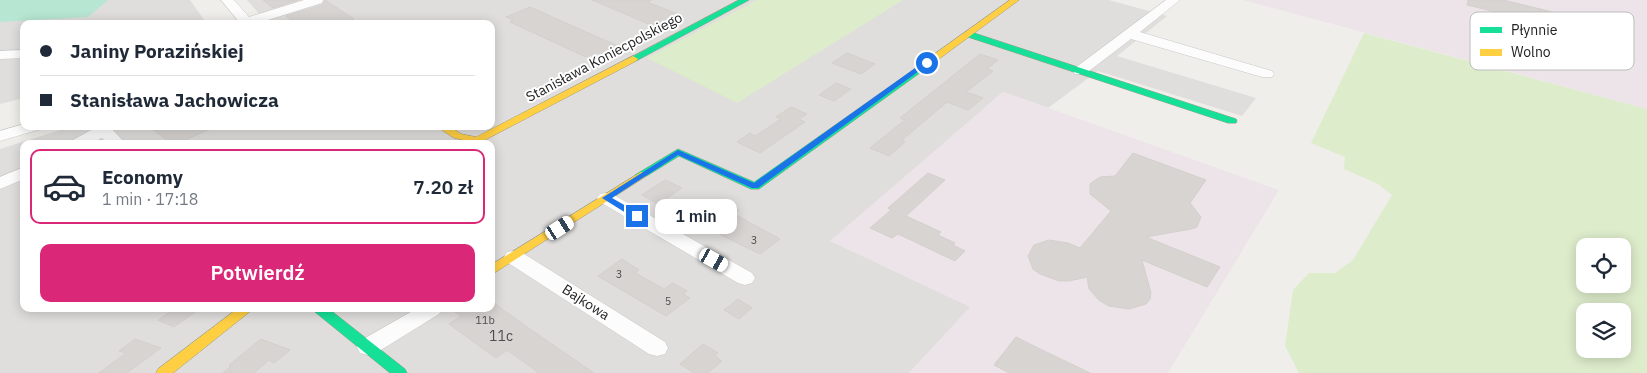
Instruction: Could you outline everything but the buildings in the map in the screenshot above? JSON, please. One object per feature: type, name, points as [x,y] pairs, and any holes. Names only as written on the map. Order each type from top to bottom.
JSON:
[{"type":"street","points":[[227,0],[244,20]]},
{"type":"street","points":[[256,20],[317,0]]},
{"type":"street","name":"Stanisława Koniecpolskiego","points":[[448,130],[458,136],[478,140],[744,0]]},
{"type":"street","points":[[495,268],[678,152],[755,187],[1015,0]]},
{"type":"street","points":[[1080,71],[1174,0]]},
{"type":"street","points":[[968,34],[1232,121]]},
{"type":"street","points":[[1130,34],[1267,74]]},
{"type":"street","points":[[0,55],[20,54]]},
{"type":"street","points":[[0,136],[20,130]]},
{"type":"street","points":[[83,140],[98,130]]},
{"type":"street","points":[[103,130],[114,140]]},
{"type":"street","points":[[0,184],[20,174]]},
{"type":"street","points":[[606,198],[745,278]]},
{"type":"street","name":"Bajkowa","points":[[514,256],[657,348]]},
{"type":"street","points":[[163,373],[242,312]]},
{"type":"street","points":[[324,312],[400,373]]},
{"type":"street","points":[[368,347],[427,312]]},
{"type":"shaded area","points":[[0,0],[190,0],[204,20],[20,20],[20,99],[0,104]]},
{"type":"shaded area","points":[[247,0],[1109,0],[1167,16],[1117,56],[1256,98],[1242,116],[1098,71],[1048,108],[1003,92],[831,241],[971,307],[909,373],[0,373],[0,149],[20,143],[20,312],[495,312],[495,140],[29,140],[60,130],[495,130],[495,20],[264,20]]},
{"type":"shaded area","points":[[1243,0],[1647,0],[1647,109],[1503,70],[1634,70],[1634,12],[1470,12],[1470,61]]},
{"type":"shaded area","points":[[1003,92],[1279,190],[1168,373],[909,373],[970,307],[830,241]]},
{"type":"green space","points":[[0,0],[108,0],[88,17],[0,22]]},
{"type":"green space","points":[[757,0],[903,0],[737,103],[647,58]]},
{"type":"green space","points":[[1364,33],[1470,61],[1470,70],[1502,70],[1647,109],[1647,373],[1299,373],[1285,346],[1293,290],[1309,273],[1335,273],[1353,260],[1392,195],[1378,184],[1344,169],[1345,157],[1311,143]]},
{"type":"traffic: fast","points":[[633,59],[745,0]]},
{"type":"traffic: fast","points":[[968,34],[1232,121]]},
{"type":"traffic: fast","points":[[641,175],[678,152],[755,187],[925,65]]},
{"type":"traffic: fast","points":[[324,312],[400,373]]},
{"type":"traffic: slow","points":[[925,65],[1015,0]]},
{"type":"traffic: slow","points":[[477,140],[633,59]]},
{"type":"traffic: slow","points":[[448,130],[458,136],[477,140]]},
{"type":"traffic: slow","points":[[495,268],[641,175]]},
{"type":"traffic: slow","points":[[163,373],[242,312]]},
{"type":"route","points":[[637,216],[606,198],[678,152],[755,187],[927,63]]}]
